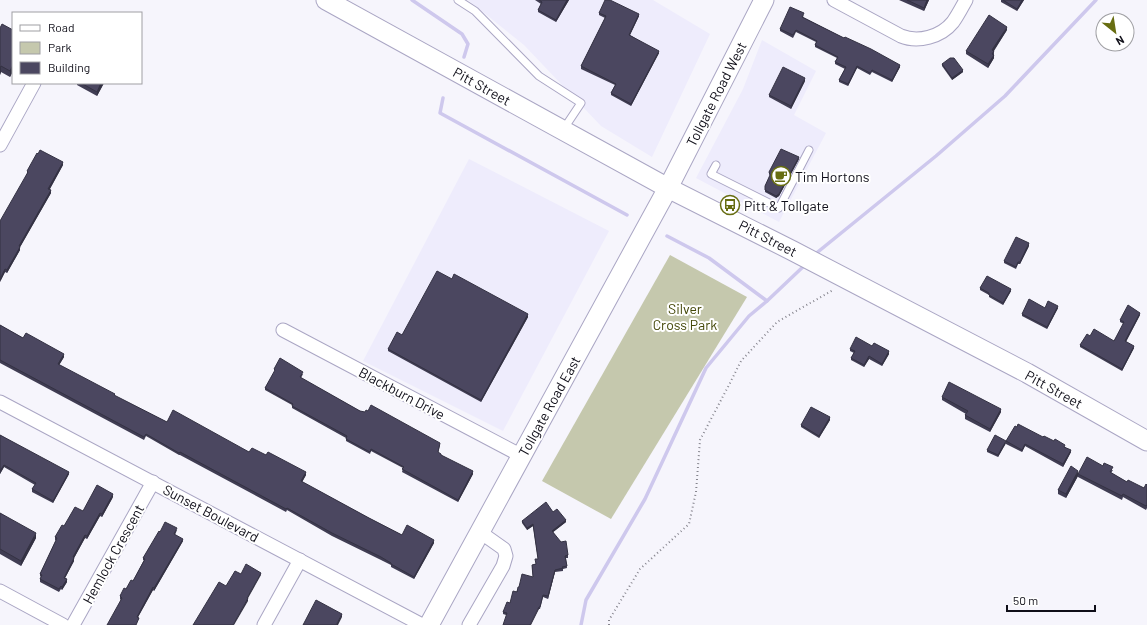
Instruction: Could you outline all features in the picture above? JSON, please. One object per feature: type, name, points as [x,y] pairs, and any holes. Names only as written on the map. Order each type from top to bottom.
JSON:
[{"type":"street","name":"Pitt Street","points":[[326,0],[668,188],[793,251],[1027,374],[1147,440]]},
{"type":"street","name":"Tollgate Road West","points":[[668,188],[764,0]]},
{"type":"street","points":[[834,0],[901,36],[919,40],[934,36],[945,29],[952,23],[966,0]]},
{"type":"street","points":[[1,140],[33,84]]},
{"type":"street","name":"Tollgate Road East","points":[[431,624],[668,188]]},
{"type":"street","name":"Blackburn Drive","points":[[283,330],[522,456]]},
{"type":"street","name":"Sunset Boulevard","points":[[0,402],[300,560],[431,624]]},
{"type":"street","name":"Hemlock Crescent","points":[[73,625],[153,482]]},
{"type":"street","points":[[469,625],[504,566],[506,556],[504,549],[480,532]]},
{"type":"street","points":[[264,625],[300,560]]},
{"type":"street","points":[[0,591],[63,625]]},
{"type":"lane","points":[[458,0],[475,11],[539,76],[581,103],[563,130]]},
{"type":"lane","points":[[716,165],[711,174],[779,208],[809,150]]},
{"type":"path","points":[[609,625],[609,620],[640,569],[689,524],[696,492],[700,440],[741,361],[777,322],[833,290]]},
{"type":"shaded area","points":[[468,0],[653,0],[710,34],[652,157],[601,126],[524,45]]},
{"type":"shaded area","points":[[762,40],[816,71],[794,115],[826,133],[779,222],[696,178],[743,89]]},
{"type":"shaded area","points":[[469,159],[609,231],[503,431],[363,361]]},
{"type":"green space","name":"Silver Cross Park","points":[[670,255],[747,297],[611,519],[542,481]]},
{"type":"building","points":[[539,0],[567,0],[556,20],[538,10],[542,2]]},
{"type":"building","points":[[605,0],[610,0],[639,14],[629,35],[659,51],[631,104],[611,93],[616,84],[581,66],[606,16],[599,13]]},
{"type":"building","points":[[907,0],[927,0],[924,8]]},
{"type":"building","points":[[1003,0],[1022,0],[1017,9]]},
{"type":"building","points":[[790,7],[804,13],[802,17],[844,38],[845,37],[871,49],[900,65],[892,80],[872,70],[870,73],[857,66],[848,84],[839,80],[846,67],[835,62],[838,57],[815,45],[817,41],[796,30],[793,35],[780,29]]},
{"type":"building","points":[[989,15],[1007,27],[992,50],[994,51],[992,54],[994,55],[988,64],[966,51]]},
{"type":"building","points":[[2,24],[12,29],[12,67],[10,71],[1,66],[0,68],[0,28]]},
{"type":"building","points":[[950,58],[954,58],[963,70],[952,78],[942,64]]},
{"type":"building","points":[[783,67],[805,78],[791,106],[769,95]]},
{"type":"building","points":[[83,84],[101,84],[97,92]]},
{"type":"building","name":"Tim Hortons","points":[[781,149],[799,157],[779,194],[776,196],[765,190],[765,186],[770,175],[769,172]]},
{"type":"building","points":[[40,150],[63,162],[48,189],[51,190],[7,270],[5,269],[0,279],[0,221]]},
{"type":"building","points":[[1016,237],[1029,243],[1016,267],[1004,261]]},
{"type":"building","points":[[437,271],[452,279],[454,274],[528,314],[481,400],[388,349],[397,332],[402,335]]},
{"type":"building","points":[[987,276],[1011,289],[1003,303],[980,288]]},
{"type":"building","points":[[1029,299],[1045,308],[1048,301],[1058,306],[1047,327],[1022,314]]},
{"type":"building","points":[[1128,305],[1140,313],[1125,341],[1134,346],[1122,369],[1080,345],[1087,334],[1090,336],[1094,329],[1114,341],[1124,322],[1120,320]]},
{"type":"building","points":[[0,325],[23,338],[26,333],[64,354],[58,364],[167,422],[173,410],[249,452],[252,448],[266,455],[268,452],[306,472],[301,481],[402,535],[407,525],[434,540],[414,577],[381,557],[332,533],[287,508],[286,509],[180,452],[179,453],[146,434],[144,437],[0,360]]},
{"type":"building","points":[[856,337],[872,346],[874,343],[889,351],[882,364],[869,356],[864,365],[851,358],[855,351],[850,349]]},
{"type":"building","points":[[280,358],[303,372],[300,377],[360,411],[368,411],[371,405],[440,443],[438,452],[441,455],[473,471],[458,500],[402,469],[404,467],[371,449],[370,452],[346,439],[347,436],[292,406],[293,404],[265,388]]},
{"type":"building","points":[[949,382],[1001,409],[990,429],[965,415],[968,411],[942,397]]},
{"type":"building","points":[[811,407],[830,417],[819,436],[801,425]]},
{"type":"building","points":[[1018,424],[1043,437],[1044,436],[1054,441],[1055,439],[1065,445],[1064,447],[1071,450],[1063,464],[1025,444],[1022,450],[1006,441],[1015,426],[1017,427]]},
{"type":"building","points":[[0,435],[69,472],[53,501],[32,489],[36,483],[4,465],[0,471]]},
{"type":"building","points":[[995,435],[1006,441],[998,455],[987,450]]},
{"type":"building","points":[[1087,457],[1103,466],[1104,463],[1113,467],[1110,472],[1127,482],[1128,480],[1144,488],[1146,484],[1147,505],[1146,506],[1123,494],[1122,496],[1078,474]]},
{"type":"building","points":[[1071,466],[1078,471],[1066,494],[1058,490]]},
{"type":"building","points":[[97,485],[113,494],[87,536],[85,535],[64,578],[67,579],[59,589],[40,579],[42,575],[40,574],[57,538],[55,537],[62,525],[64,526],[75,507],[83,511]]},
{"type":"building","points":[[546,502],[553,512],[557,509],[566,520],[552,531],[561,542],[566,541],[568,555],[565,556],[567,566],[555,570],[548,596],[543,595],[540,607],[530,625],[503,625],[507,613],[503,612],[507,602],[510,603],[513,591],[517,592],[522,574],[533,577],[532,565],[536,564],[535,559],[538,559],[533,524],[527,528],[522,521]]},
{"type":"building","points":[[0,513],[36,533],[21,561],[0,549]]},
{"type":"building","points":[[165,522],[177,528],[174,534],[183,539],[154,588],[153,587],[137,617],[139,618],[136,625],[107,625],[122,598],[120,596],[124,588],[126,589],[131,580],[133,581],[145,559],[143,558]]},
{"type":"building","points":[[246,564],[261,573],[233,625],[193,625],[219,582],[226,586],[235,571],[241,574]]},
{"type":"building","points":[[316,600],[342,614],[336,625],[303,625]]},
{"type":"waterway","points":[[412,0],[462,34],[468,44],[464,57]]},
{"type":"waterway","points":[[814,255],[936,156],[1005,96],[1096,0]]},
{"type":"waterway","points":[[443,98],[440,113],[627,215]]},
{"type":"waterway","points":[[667,236],[709,258],[767,301]]},
{"type":"waterway","points":[[581,625],[586,600],[645,499],[706,368],[749,316],[806,264]]},
{"type":"place","name":"Tim Hortons","points":[[781,176]]},
{"type":"place","name":"Pitt & Tollgate","points":[[730,205]]}]
